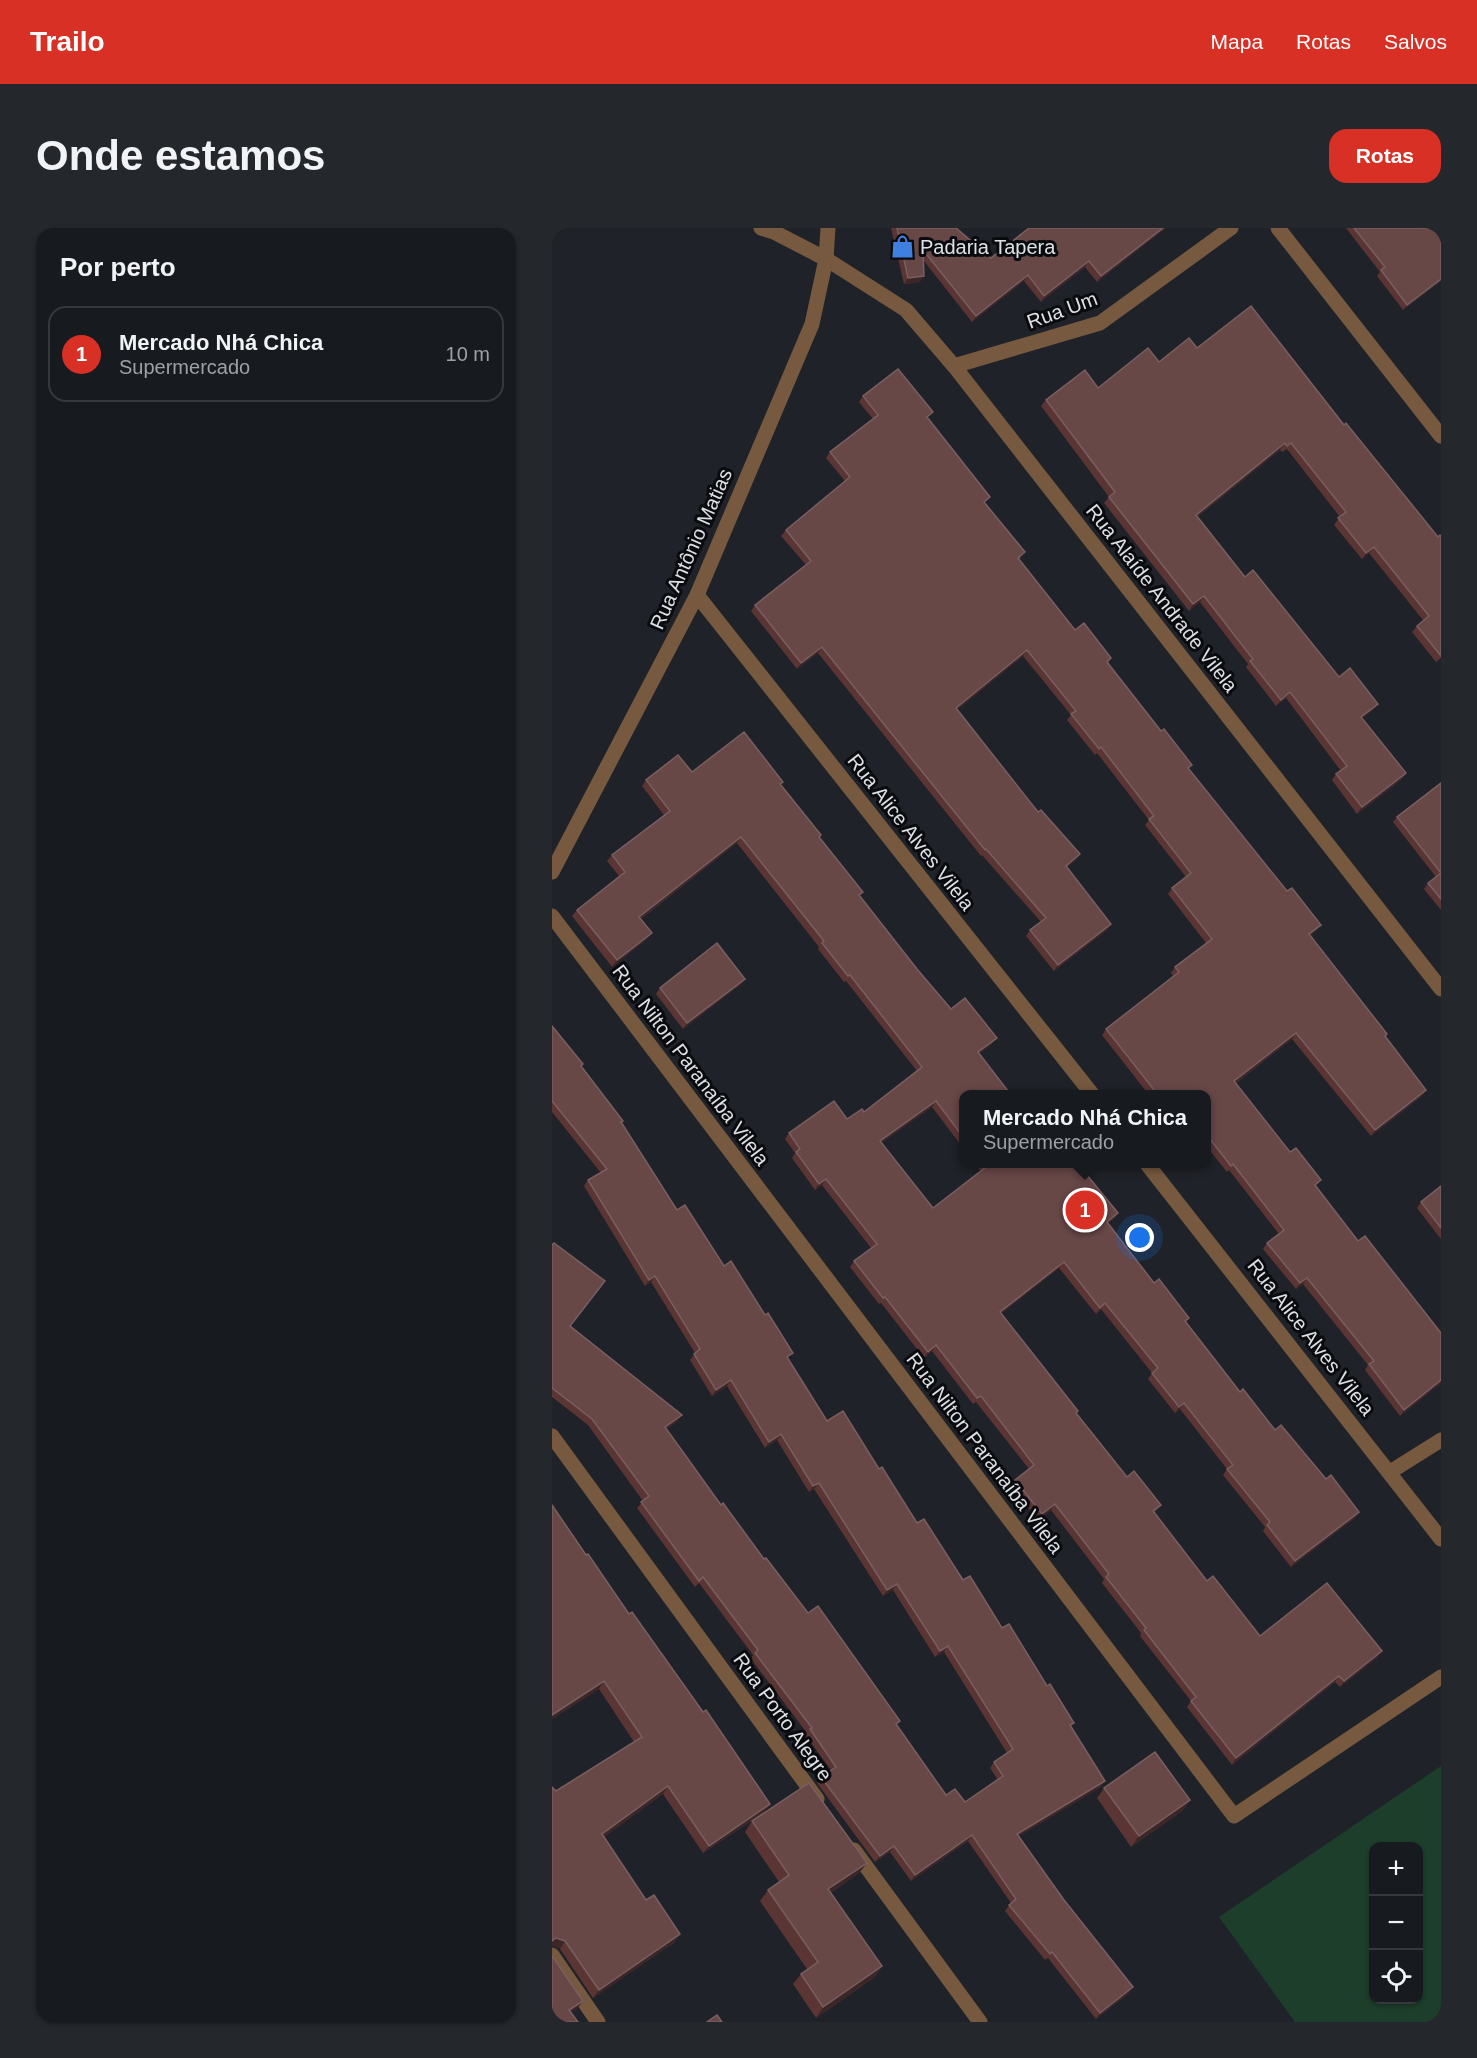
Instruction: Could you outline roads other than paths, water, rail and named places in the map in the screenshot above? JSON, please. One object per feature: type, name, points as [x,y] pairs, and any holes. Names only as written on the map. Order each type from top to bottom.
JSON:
[{"type":"street","name":"Rua Alaíde Andrade Vilela","points":[[761,228],[774,232],[826,259],[906,310],[954,366],[1441,989]]},
{"type":"street","name":"Rua Antônio Matias","points":[[552,872],[697,595],[812,324],[826,259],[828,228]]},
{"type":"street","name":"Rua Um","points":[[954,366],[1100,323],[1231,228]]},
{"type":"street","points":[[1278,228],[1441,436]]},
{"type":"street","name":"Rua Alice Alves Vilela","points":[[697,595],[1088,1090]]},
{"type":"street","name":"Rua Nilton Paranaíba Vilela","points":[[552,916],[1234,1816],[1441,1677]]},
{"type":"street","name":"Rua Alice Alves Vilela","points":[[1149,1168],[1441,1539]]},
{"type":"street","name":"Rua Porto Alegre","points":[[552,1436],[826,1811]]},
{"type":"street","points":[[1390,1472],[1441,1440]]},
{"type":"street","points":[[847,1839],[980,2022]]},
{"type":"street","points":[[552,1955],[598,2022]]},
{"type":"place","name":"Padaria Tapera","points":[[902,247]]},
{"type":"place","name":"Mercado Nhá Chica","points":[[1085,1210]]}]
